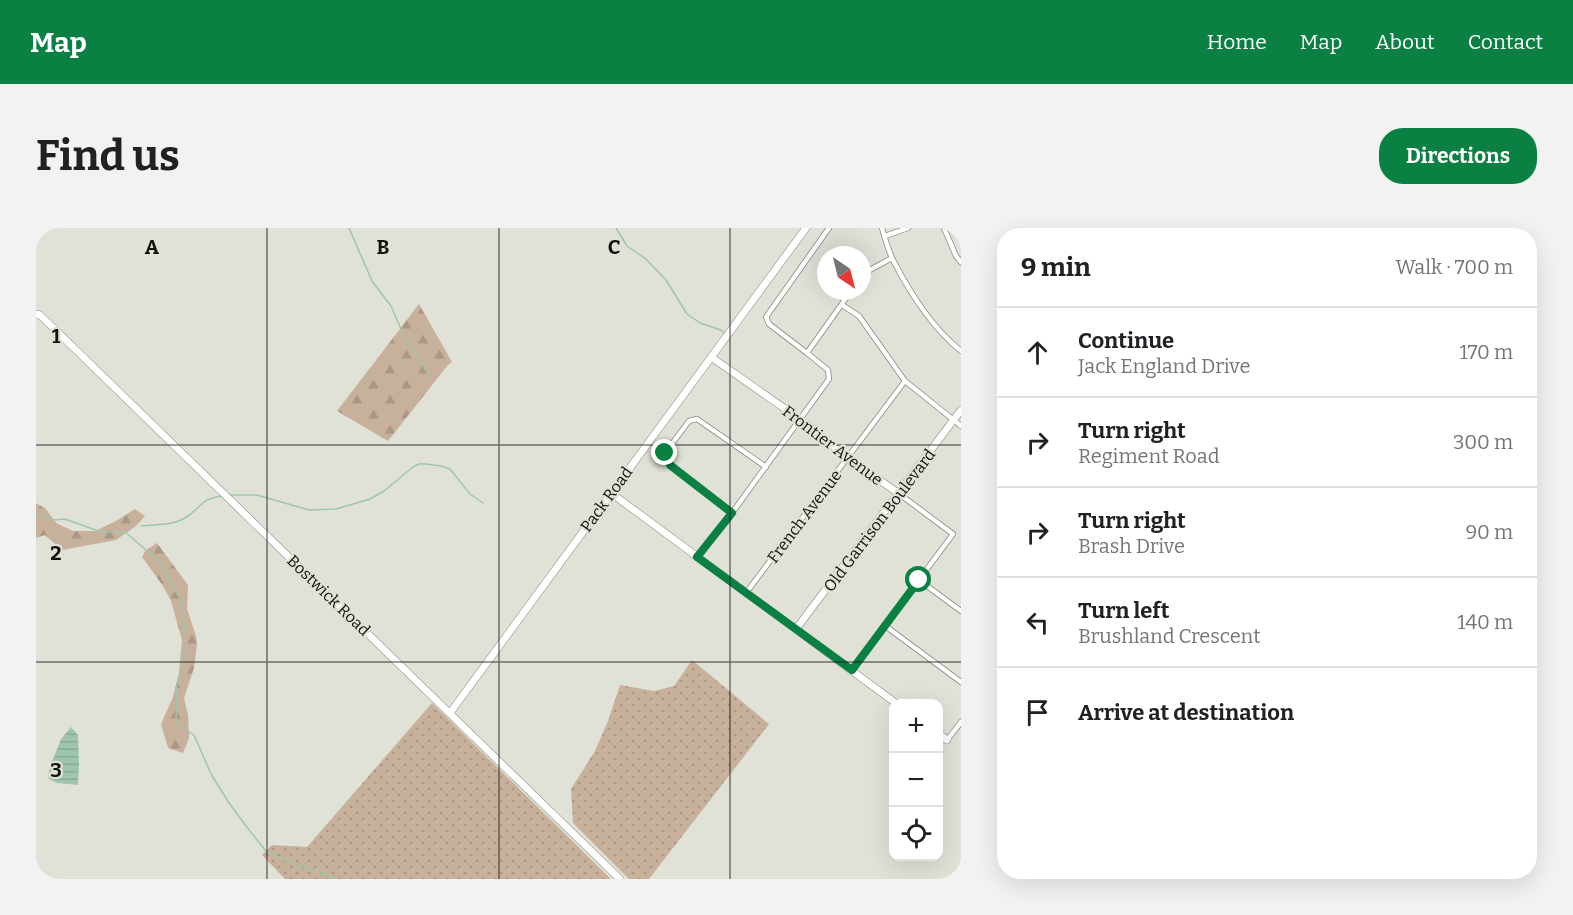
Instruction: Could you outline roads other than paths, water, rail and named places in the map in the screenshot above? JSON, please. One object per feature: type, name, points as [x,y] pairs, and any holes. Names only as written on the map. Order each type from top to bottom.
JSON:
[{"type":"street","name":"Pack Road","points":[[450,713],[806,228]]},
{"type":"street","points":[[697,557],[801,420],[829,379],[828,370],[769,324],[766,317],[829,228]]},
{"type":"street","points":[[882,228],[892,258],[925,315],[961,351]]},
{"type":"street","points":[[885,237],[908,228]]},
{"type":"street","points":[[944,228],[961,262]]},
{"type":"street","points":[[871,269],[892,258]]},
{"type":"street","points":[[807,353],[845,300]]},
{"type":"street","points":[[842,305],[859,316],[905,381],[961,426]]},
{"type":"street","name":"Bostwick Road","points":[[36,314],[40,315],[620,879]]},
{"type":"street","name":"Frontier Avenue","points":[[711,357],[801,420],[848,458],[953,534],[919,580]]},
{"type":"street","name":"French Avenue","points":[[746,593],[905,381]]},
{"type":"street","name":"Old Garrison Boulevard","points":[[796,629],[961,410]]},
{"type":"street","points":[[732,513],[670,465],[665,453],[689,421],[697,419],[766,467]]},
{"type":"street","points":[[611,493],[890,699]]},
{"type":"street","points":[[852,670],[919,580],[961,611]]},
{"type":"street","points":[[885,625],[961,682]]},
{"type":"street","points":[[943,737],[947,740],[961,722]]},
{"type":"waterway","points":[[349,228],[372,281],[391,306],[404,336],[429,375]]},
{"type":"waterway","points":[[616,228],[627,246],[646,259],[666,280],[687,314],[700,323],[721,330],[725,334]]},
{"type":"waterway","points":[[230,495],[257,495],[309,510],[336,509],[370,499],[384,491],[413,467],[426,464],[450,469],[470,494],[483,503]]},
{"type":"waterway","points":[[141,526],[178,521],[189,516],[204,502],[222,496]]},
{"type":"waterway","points":[[36,515],[54,520],[65,519],[101,532],[125,532],[159,561],[183,604],[186,650],[177,685],[176,723],[194,735],[211,774],[229,803],[265,850],[282,859],[337,879]]}]
